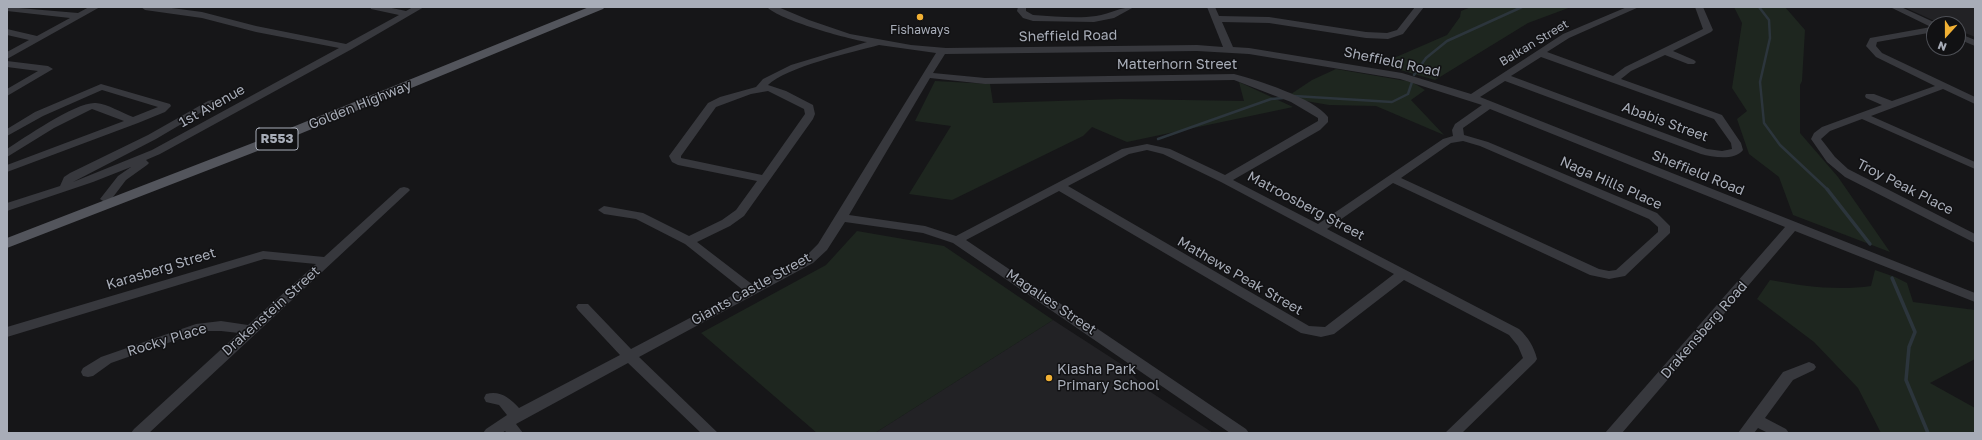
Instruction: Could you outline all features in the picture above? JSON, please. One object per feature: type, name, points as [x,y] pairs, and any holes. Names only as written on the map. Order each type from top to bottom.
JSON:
[{"type":"main road","name":"Golden Highway","points":[[7,235],[106,199],[387,90],[586,7]]},
{"type":"main road","name":"Golden Highway","points":[[7,243],[297,131],[599,7]]},
{"type":"street","points":[[9,54],[96,7]]},
{"type":"street","points":[[145,7],[217,19],[256,29],[349,47]]},
{"type":"street","points":[[215,7],[217,19]]},
{"type":"street","points":[[374,7],[408,14]]},
{"type":"street","name":"1st Avenue","points":[[7,207],[66,186],[89,180],[156,152],[420,7]]},
{"type":"street","name":"Sheffield Road","points":[[772,7],[836,32],[877,43],[942,50],[1229,49],[1276,54],[1402,76],[1472,98],[1975,298]]},
{"type":"street","points":[[1022,7],[1021,11],[1023,14],[1033,18],[1084,19],[1107,17],[1130,7]]},
{"type":"street","points":[[1211,7],[1229,49]]},
{"type":"street","points":[[1216,19],[1269,20],[1373,36],[1388,36],[1400,32],[1420,7]]},
{"type":"street","name":"Balkan Street","points":[[1472,98],[1566,36],[1635,7]]},
{"type":"street","points":[[1616,79],[1628,69],[1708,30],[1699,7]]},
{"type":"street","points":[[1894,7],[1926,21]]},
{"type":"street","points":[[7,8],[78,16]]},
{"type":"street","points":[[1926,30],[1874,40],[1871,46],[1879,54],[1975,101]]},
{"type":"street","points":[[7,32],[38,39]]},
{"type":"street","points":[[760,88],[763,82],[779,73],[877,43]]},
{"type":"street","name":"Giants Castle Street","points":[[491,433],[513,424],[630,356],[809,260],[822,247],[842,218],[942,50]]},
{"type":"street","points":[[1666,51],[1691,62]]},
{"type":"street","name":"Ababis Street","points":[[1504,77],[1705,152],[1722,155],[1730,154],[1738,150],[1736,142],[1718,117],[1616,79],[1540,53]]},
{"type":"street","points":[[7,64],[43,68],[48,70],[7,93]]},
{"type":"street","points":[[7,73],[20,65]]},
{"type":"street","name":"Matterhorn Street","points":[[928,75],[985,81],[1234,77],[1246,79],[1288,97],[1317,111],[1323,117],[1323,122],[1316,128],[1226,180]]},
{"type":"street","name":"Troy Peak Place","points":[[1943,86],[1826,129],[1816,137],[1821,148],[1841,170],[1857,180],[1975,239]]},
{"type":"street","points":[[7,133],[39,114],[103,87],[166,106],[134,121],[7,169]]},
{"type":"street","points":[[689,241],[734,218],[740,213],[808,119],[810,110],[803,103],[775,90],[760,88],[724,99],[712,105],[677,151],[675,157],[682,163],[764,179]]},
{"type":"street","points":[[1870,96],[1892,105]]},
{"type":"street","points":[[66,186],[68,179],[74,175],[152,137],[212,103]]},
{"type":"street","points":[[1318,229],[1394,179],[1447,141],[1459,138],[1457,130],[1459,126],[1489,105]]},
{"type":"street","points":[[7,154],[50,126],[90,106],[96,106],[134,121]]},
{"type":"street","points":[[1863,116],[1975,166]]},
{"type":"street","name":"Naga Hills Place","points":[[1394,179],[1595,272],[1604,274],[1620,273],[1664,233],[1664,226],[1661,221],[1653,216],[1484,144],[1469,139],[1459,138]]},
{"type":"street","name":"Matroosberg Street","points":[[957,240],[1126,151],[1147,147],[1174,154],[1514,332],[1521,338],[1530,359],[1453,433]]},
{"type":"street","points":[[106,199],[122,178],[156,152]]},
{"type":"street","name":"Mathews Peak Street","points":[[1059,186],[1306,330],[1321,332],[1328,330],[1403,274]]},
{"type":"street","name":"Drakenstein Street","points":[[139,433],[404,190]]},
{"type":"street","points":[[604,210],[639,216],[689,241],[751,290]]},
{"type":"street","name":"Magalies Street","points":[[842,218],[925,230],[957,240],[1240,433]]},
{"type":"street","name":"Drakensberg Road","points":[[1613,433],[1793,225]]},
{"type":"street","name":"Karasberg Street","points":[[7,332],[263,255],[277,255],[327,261]]},
{"type":"street","points":[[583,307],[630,356],[710,433]]},
{"type":"street","name":"Rocky Place","points":[[88,372],[106,360],[201,328],[221,326],[251,330]]},
{"type":"street","points":[[1746,433],[1788,376],[1809,367]]},
{"type":"street","points":[[491,398],[504,401],[513,424]]},
{"type":"street","points":[[1755,420],[1781,433]]},
{"type":"shaded area","points":[[1471,7],[1571,7],[1528,23],[1435,80],[1380,64],[1447,35],[1460,17],[1461,11]]},
{"type":"shaded area","points":[[1734,7],[1785,7],[1805,30],[1802,81],[1800,85],[1800,133],[1838,177],[1890,252],[1793,215],[1779,177],[1749,154],[1737,119],[1747,111],[1732,88],[1742,23]]},
{"type":"shaded area","points":[[1904,7],[1975,7],[1975,37],[1966,33],[1966,16],[1926,17]]},
{"type":"shaded area","points":[[1336,69],[1412,82],[1425,90],[1411,100],[1444,135],[1376,106],[1329,105],[1300,100],[1291,94],[1312,80]]},
{"type":"shaded area","points":[[935,81],[990,84],[993,103],[1121,99],[1244,101],[1239,82],[1293,107],[1127,142],[1092,127],[1083,136],[952,200],[909,194],[951,126],[915,121]]},
{"type":"shaded area","points":[[857,231],[944,246],[1053,320],[875,433],[817,433],[701,333],[826,265]]},
{"type":"shaded area","points":[[1875,270],[1907,283],[1913,302],[1975,310],[1975,359],[1930,383],[1975,408],[1975,433],[1881,433],[1858,388],[1814,342],[1757,299],[1770,280],[1833,288],[1871,286]]},
{"type":"shaded area","name":"Kiasha Park Primary School","points":[[1053,320],[1124,366],[1146,389],[1213,433],[875,433]]},
{"type":"waterway","points":[[1414,75],[1426,58],[1447,41],[1522,7]]},
{"type":"waterway","points":[[1759,7],[1769,20],[1770,38],[1760,82],[1764,123],[1780,145],[1827,189]]},
{"type":"waterway","points":[[1294,96],[1392,102],[1408,94],[1412,82]]},
{"type":"waterway","points":[[1158,139],[1271,99],[1283,98]]},
{"type":"waterway","points":[[1827,189],[1870,244]]},
{"type":"waterway","points":[[1892,278],[1915,332],[1909,347],[1906,380],[1928,433]]},
{"type":"place","name":"Fishaways","points":[[920,17]]},
{"type":"place","name":"Kiasha Park Primary School","points":[[1049,378]]}]
